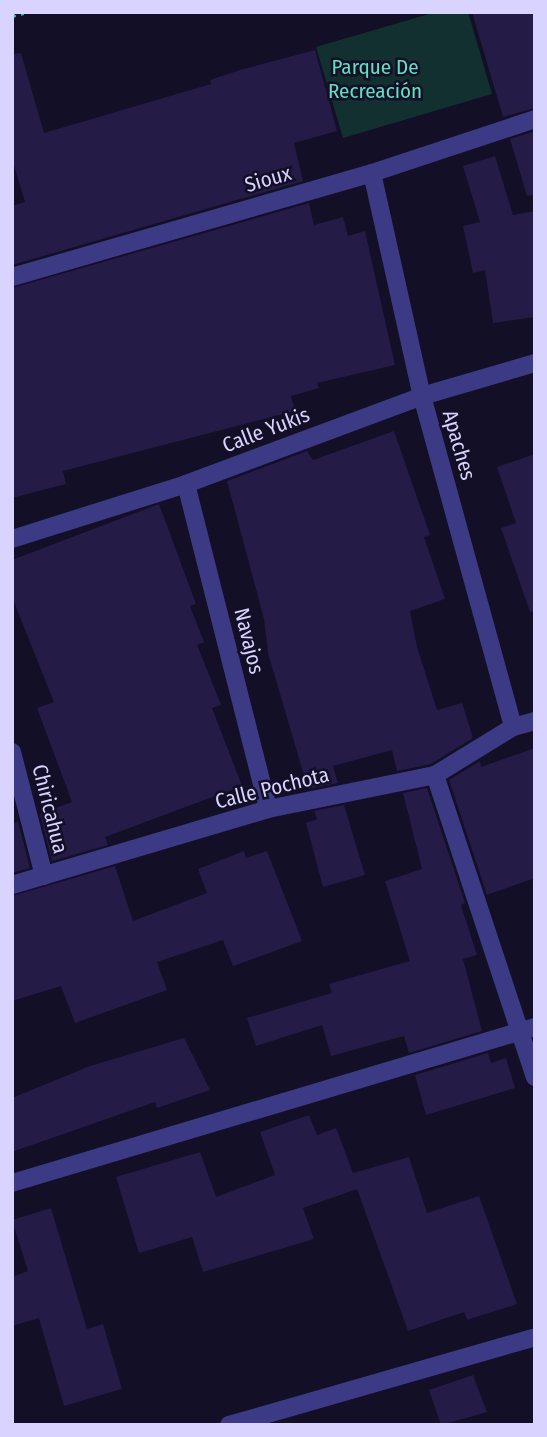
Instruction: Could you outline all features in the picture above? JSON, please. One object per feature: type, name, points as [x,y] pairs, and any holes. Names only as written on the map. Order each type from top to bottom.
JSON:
[{"type":"street","name":"Sioux","points":[[12,277],[372,173],[535,119]]},
{"type":"street","name":"Apaches","points":[[372,173],[422,396],[513,727]]},
{"type":"street","name":"Calle Yukis","points":[[12,539],[186,484],[422,396],[535,363]]},
{"type":"street","name":"Navajos","points":[[186,484],[268,809]]},
{"type":"street","name":"Calle Pochota","points":[[12,885],[268,809],[435,775],[513,727],[535,721]]},
{"type":"street","name":"Chiricahua","points":[[12,752],[44,876]]},
{"type":"street","points":[[435,775],[528,1028],[535,1077]]},
{"type":"street","points":[[12,1183],[528,1028]]},
{"type":"street","points":[[229,1425],[535,1337]]},
{"type":"path","points":[[12,15],[24,12]]},
{"type":"green space","name":"Parque De Recreación","points":[[436,12],[468,12],[492,94],[343,138],[316,47]]},
{"type":"building","points":[[472,12],[535,12],[535,108],[503,117]]},
{"type":"building","points":[[315,50],[337,131],[294,143],[303,181],[12,265],[12,206],[25,202],[12,159],[12,54],[21,53],[44,133],[211,84],[210,80],[240,70]]},
{"type":"building","points":[[535,131],[535,195],[527,196],[510,139]]},
{"type":"building","points":[[495,156],[513,215],[535,211],[535,317],[493,323],[485,270],[473,273],[463,226],[480,222],[463,166]]},
{"type":"building","points":[[309,203],[314,225],[343,217],[348,236],[365,231],[395,365],[317,383],[319,388],[291,396],[295,411],[63,471],[66,484],[12,498],[12,288]]},
{"type":"building","points":[[394,431],[430,535],[424,537],[445,599],[410,611],[417,647],[437,710],[462,703],[473,738],[431,764],[397,771],[392,750],[333,766],[338,783],[308,789],[268,653],[264,619],[227,481],[307,451],[313,460]]},
{"type":"building","points":[[535,454],[535,611],[530,612],[501,528],[516,523],[497,467]]},
{"type":"building","points":[[159,504],[196,604],[190,606],[204,642],[197,645],[221,705],[212,708],[242,786],[105,837],[108,845],[52,861],[40,814],[72,802],[37,708],[54,702],[12,597],[12,560]]},
{"type":"building","points":[[535,748],[535,878],[487,895],[449,780],[480,761],[481,767]]},
{"type":"building","points":[[427,788],[465,903],[461,905],[477,955],[463,959],[482,1031],[409,1053],[404,1036],[331,1056],[322,1025],[256,1046],[247,1018],[332,993],[329,984],[410,961],[385,881],[422,869],[403,793]]},
{"type":"building","points":[[344,805],[365,875],[323,887],[306,823],[317,819],[314,811]]},
{"type":"building","points":[[18,821],[30,868],[12,873],[12,824]]},
{"type":"building","points":[[244,851],[246,858],[267,851],[302,941],[233,966],[223,940],[157,962],[167,990],[75,1023],[61,986],[12,1001],[12,896],[115,866],[133,921],[207,893],[198,869]]},
{"type":"building","points":[[184,1038],[210,1090],[157,1108],[155,1102],[12,1152],[12,1098],[90,1066]]},
{"type":"building","points":[[488,1053],[491,1063],[506,1058],[515,1088],[426,1115],[415,1075]]},
{"type":"building","points":[[309,1115],[317,1135],[336,1128],[353,1173],[409,1157],[427,1213],[479,1196],[517,1304],[467,1320],[464,1312],[408,1331],[357,1189],[303,1208],[314,1239],[203,1272],[192,1237],[139,1253],[116,1177],[200,1152],[216,1197],[275,1175],[260,1132]]},
{"type":"building","points":[[51,1208],[87,1329],[103,1324],[122,1389],[64,1406],[39,1318],[12,1326],[12,1277],[28,1271],[12,1220]]},
{"type":"building","points":[[473,1375],[487,1412],[441,1425],[429,1390]]}]
